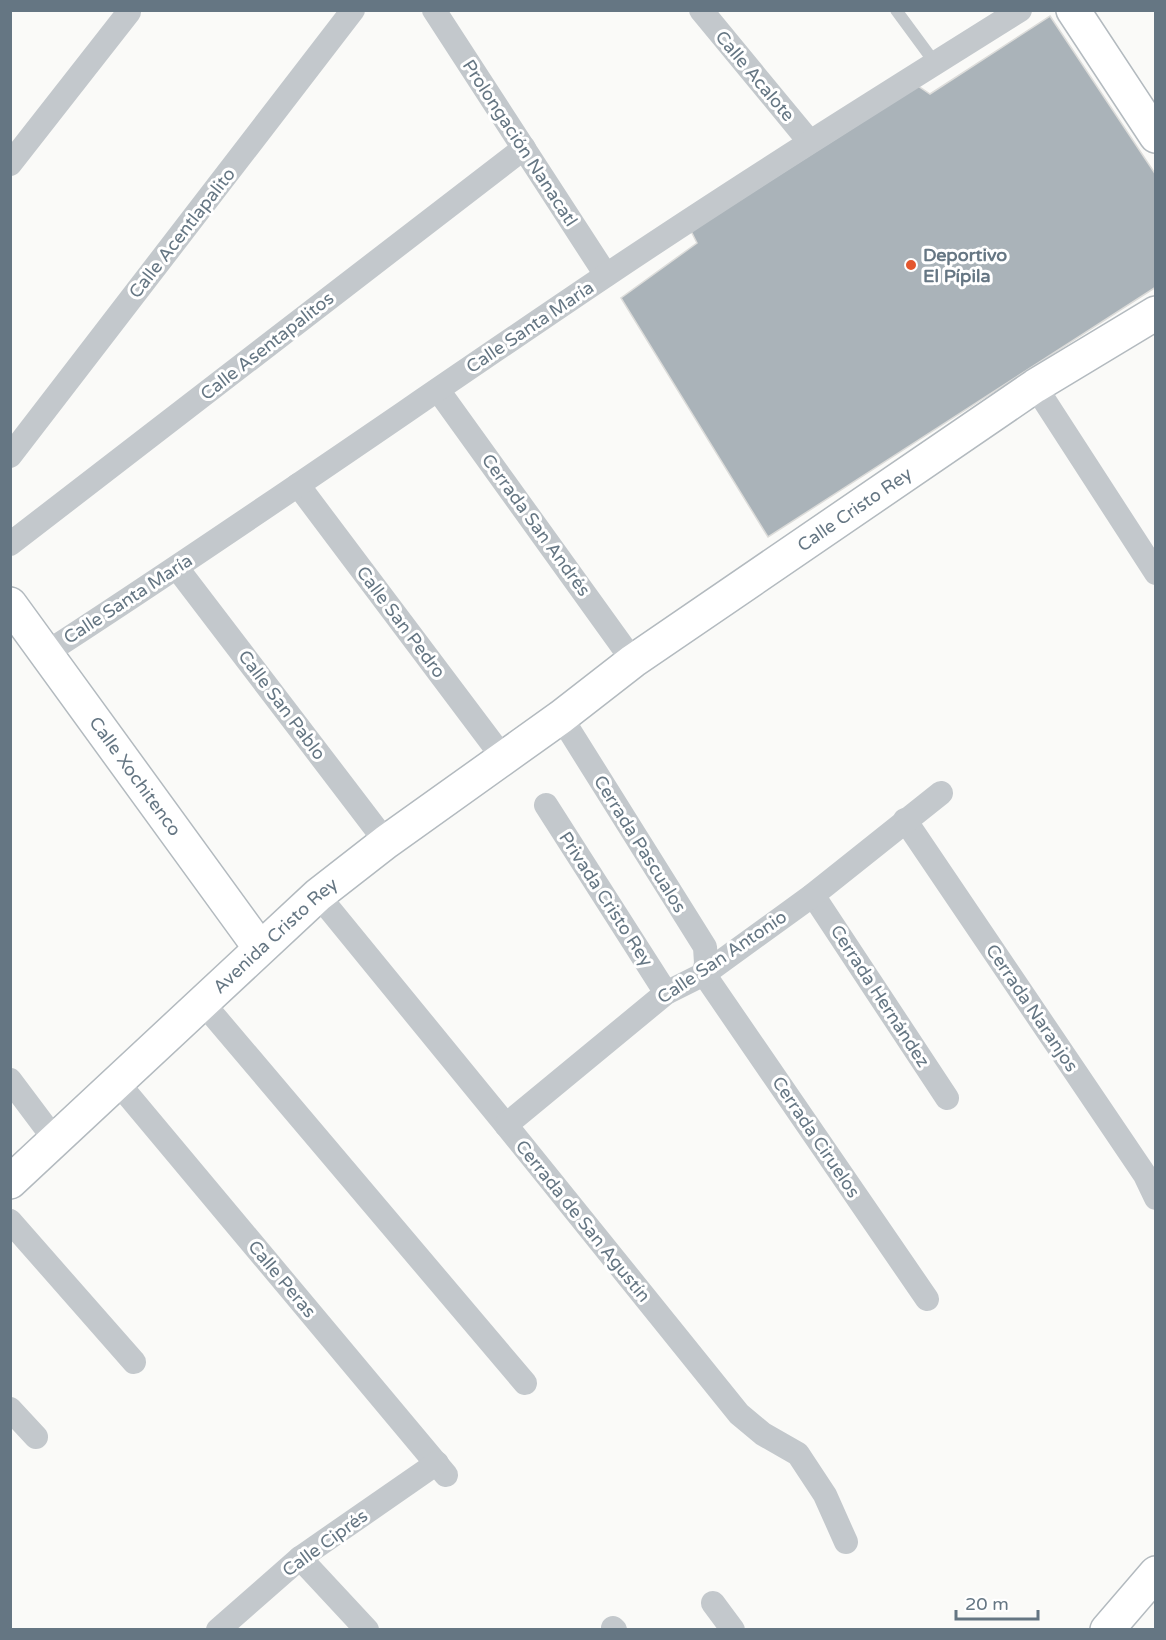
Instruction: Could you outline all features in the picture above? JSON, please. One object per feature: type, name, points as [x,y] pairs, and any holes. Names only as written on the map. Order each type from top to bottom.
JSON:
[{"type":"street","name":"Calle Acentlapalito","points":[[10,456],[353,10]]},
{"type":"street","name":"Prolongación Nanacatl","points":[[434,10],[606,275]]},
{"type":"street","name":"Calle Acalote","points":[[701,10],[809,141]]},
{"type":"street","name":"Calle Santa María","points":[[46,652],[177,568],[606,275],[809,141],[1020,10]]},
{"type":"street","points":[[1072,10],[1155,136]]},
{"type":"street","points":[[10,164],[129,12]]},
{"type":"street","name":"Calle Asentapalitos","points":[[10,544],[524,148]]},
{"type":"street","name":"Calle Cristo Rey","points":[[561,717],[633,661],[1035,386],[1155,313]]},
{"type":"street","points":[[1035,386],[1155,573]]},
{"type":"street","name":"Cerrada San Andrés","points":[[438,390],[633,661]]},
{"type":"street","name":"Calle San Pedro","points":[[298,485],[504,759]]},
{"type":"street","name":"Calle San Pablo","points":[[177,568],[386,842]]},
{"type":"street","name":"Calle Xochitenco","points":[[10,604],[260,948]]},
{"type":"street","name":"Avenida Cristo Rey","points":[[10,1182],[318,895],[386,842],[561,717]]},
{"type":"street","name":"Cerrada Pascualos","points":[[561,717],[705,947],[704,974]]},
{"type":"street","name":"Calle San Antonio","points":[[507,1125],[666,993],[704,974],[813,895],[941,793]]},
{"type":"street","name":"Privada Cristo Rey","points":[[546,805],[666,993]]},
{"type":"street","name":"Cerrada Naranjos","points":[[905,820],[1145,1175],[1155,1198]]},
{"type":"street","name":"Cerrada de San Agustín","points":[[318,895],[507,1125],[739,1414],[763,1434],[798,1454],[825,1495],[846,1542]]},
{"type":"street","name":"Cerrada Hernández","points":[[813,895],[947,1098]]},
{"type":"street","name":"Cerrada Ciruelos","points":[[704,974],[927,1299]]},
{"type":"street","points":[[203,1003],[525,1383]]},
{"type":"street","points":[[10,1080],[55,1140]]},
{"type":"street","name":"Calle Peras","points":[[118,1083],[441,1469]]},
{"type":"street","points":[[10,1221],[134,1362]]},
{"type":"street","points":[[10,1409],[36,1437]]},
{"type":"street","name":"Calle Ciprés","points":[[218,1629],[300,1558],[441,1469]]},
{"type":"street","points":[[300,1558],[367,1629]]},
{"type":"street","points":[[1107,1629],[1155,1573]]},
{"type":"street","points":[[713,1603],[733,1629]]},
{"type":"lane","points":[[896,10],[935,63]]},
{"type":"building","name":"Deportivo El Pípila","points":[[1050,16],[1156,175],[1156,287],[768,537],[621,298],[697,243],[691,231],[918,86],[930,94]]},
{"type":"place","name":"Deportivo El Pípila","points":[[911,265]]}]
